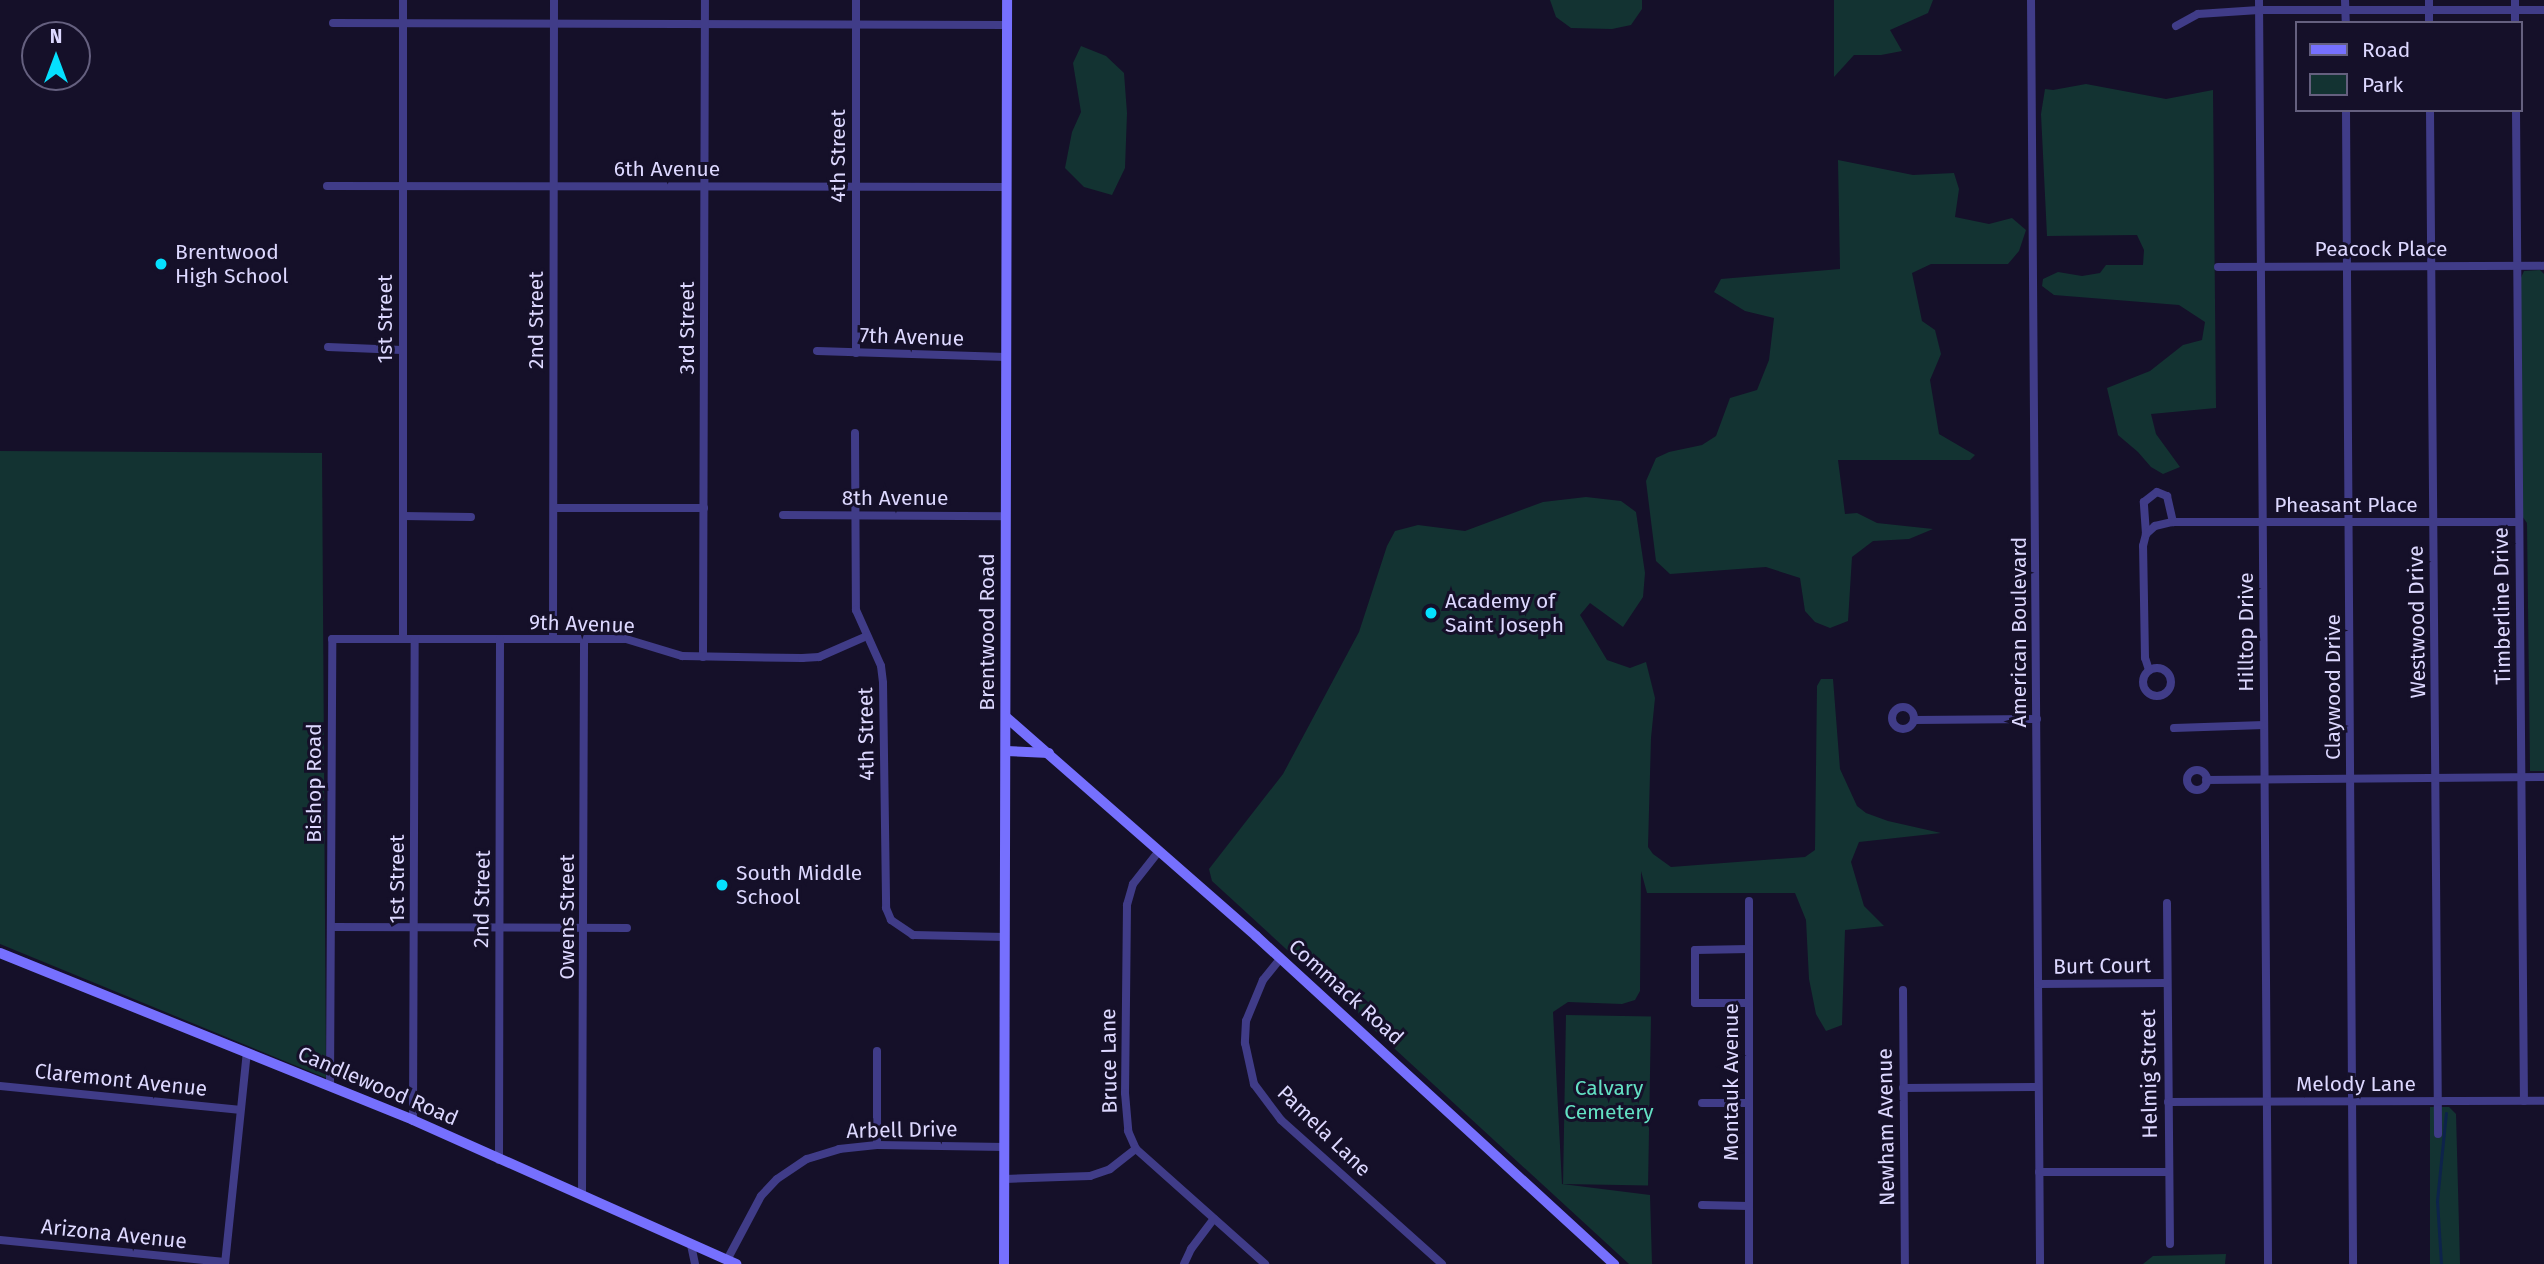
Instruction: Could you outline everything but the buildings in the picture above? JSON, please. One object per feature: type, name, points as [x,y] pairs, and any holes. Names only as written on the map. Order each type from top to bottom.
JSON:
[{"type":"street","name":"1st Street","points":[[403,0],[403,639]]},
{"type":"street","name":"2nd Street","points":[[553,639],[554,0]]},
{"type":"street","name":"3rd Street","points":[[704,657],[705,0]]},
{"type":"street","name":"4th Street","points":[[856,0],[856,353]]},
{"type":"street","name":"Brentwood Road","points":[[1004,1264],[1007,0]]},
{"type":"street","name":"American Boulevard","points":[[2031,0],[2040,1264]]},
{"type":"street","name":"Hilltop Drive","points":[[2259,0],[2268,1264]]},
{"type":"street","points":[[2345,0],[2346,21]]},
{"type":"street","points":[[2429,0],[2429,21]]},
{"type":"street","points":[[2515,0],[2515,21]]},
{"type":"street","points":[[2176,26],[2198,14],[2259,10],[2544,10]]},
{"type":"street","points":[[333,23],[1007,24]]},
{"type":"street","name":"Claywood Drive","points":[[2346,112],[2353,1264]]},
{"type":"street","name":"Westwood Drive","points":[[2430,112],[2438,1134]]},
{"type":"street","name":"Timberline Drive","points":[[2516,112],[2524,1101]]},
{"type":"street","name":"6th Avenue","points":[[327,186],[1006,187]]},
{"type":"street","name":"Peacock Place","points":[[2218,267],[2544,266]]},
{"type":"street","points":[[328,346],[402,351]]},
{"type":"street","name":"7th Avenue","points":[[817,351],[1006,357]]},
{"type":"street","name":"4th Street","points":[[855,433],[856,610],[881,666],[883,683],[886,908],[891,920],[913,935],[1005,937]]},
{"type":"street","points":[[2146,534],[2155,526],[2173,522],[2167,496],[2157,492],[2144,502],[2145,644],[2149,670]]},
{"type":"street","points":[[554,508],[704,508]]},
{"type":"street","name":"8th Avenue","points":[[783,515],[1006,516]]},
{"type":"street","points":[[403,516],[471,517]]},
{"type":"street","name":"Pheasant Place","points":[[2173,522],[2519,522]]},
{"type":"street","name":"9th Avenue","points":[[332,639],[626,639],[674,654],[704,657],[819,657],[867,636]]},
{"type":"street","name":"Bishop Road","points":[[330,1086],[332,639]]},
{"type":"street","name":"1st Street","points":[[413,1120],[415,639]]},
{"type":"street","name":"2nd Street","points":[[499,1160],[500,639]]},
{"type":"street","name":"Owens Street","points":[[582,1195],[584,639]]},
{"type":"street","name":"Commack Road","points":[[1006,717],[1049,752],[1280,958],[1614,1264]]},
{"type":"street","points":[[1914,720],[2037,719]]},
{"type":"street","points":[[2174,728],[2264,725]]},
{"type":"street","points":[[1006,751],[1049,752]]},
{"type":"street","points":[[2206,780],[2544,777]]},
{"type":"street","name":"Bruce Lane","points":[[1136,1149],[1126,1116],[1127,905],[1133,884],[1159,851]]},
{"type":"street","name":"Montauk Avenue","points":[[1749,901],[1749,1264]]},
{"type":"street","name":"Helmig Street","points":[[2167,903],[2170,1244]]},
{"type":"street","points":[[331,927],[627,928]]},
{"type":"street","points":[[1749,949],[1695,950],[1695,1003],[1749,1003]]},
{"type":"street","name":"Candlewood Road","points":[[0,953],[413,1120],[731,1262]]},
{"type":"street","name":"Pamela Lane","points":[[1280,958],[1263,980],[1246,1021],[1245,1043],[1254,1084],[1280,1120],[1442,1264]]},
{"type":"street","name":"Burt Court","points":[[2039,984],[2166,983]]},
{"type":"street","name":"Newham Avenue","points":[[1903,990],[1905,1264]]},
{"type":"street","points":[[877,1051],[877,1145]]},
{"type":"street","points":[[225,1263],[247,1052]]},
{"type":"street","name":"Claremont Avenue","points":[[0,1086],[239,1110]]},
{"type":"street","points":[[1903,1088],[2038,1087]]},
{"type":"street","name":"Melody Lane","points":[[2168,1102],[2544,1101]]},
{"type":"street","points":[[1702,1102],[1748,1103]]},
{"type":"street","name":"Arbell Drive","points":[[731,1262],[751,1210],[776,1180],[807,1159],[824,1152],[877,1145],[1005,1147]]},
{"type":"street","points":[[1005,1179],[1090,1176],[1110,1169],[1136,1149],[1265,1264]]},
{"type":"street","points":[[2039,1172],[2168,1172]]},
{"type":"street","points":[[1702,1205],[1749,1206]]},
{"type":"street","points":[[1184,1264],[1191,1249],[1214,1219]]},
{"type":"street","name":"Arizona Avenue","points":[[0,1240],[225,1263]]},
{"type":"street","points":[[691,1245],[695,1264]]},
{"type":"green space","points":[[1550,0],[1642,0],[1642,9],[1631,25],[1612,29],[1571,28],[1556,17]]},
{"type":"green space","points":[[1834,0],[1933,0],[1928,13],[1890,30],[1902,51],[1881,55],[1854,55],[1834,77]]},
{"type":"green space","points":[[1081,46],[1106,56],[1124,73],[1127,113],[1125,168],[1112,195],[1084,187],[1065,168],[1072,132],[1081,112],[1073,63]]},
{"type":"green space","points":[[2086,84],[2166,99],[2213,90],[2216,408],[2151,414],[2156,434],[2180,467],[2163,474],[2151,467],[2118,435],[2107,388],[2150,371],[2183,345],[2202,340],[2205,322],[2179,305],[2054,295],[2042,286],[2043,279],[2058,272],[2082,276],[2100,273],[2106,265],[2143,265],[2144,250],[2137,235],[2047,236],[2041,114],[2045,89]]},
{"type":"green space","points":[[1838,160],[1913,175],[1954,173],[1959,189],[1955,217],[1989,224],[2012,218],[2026,230],[2019,251],[2008,264],[1931,264],[1912,273],[1922,321],[1935,330],[1941,354],[1930,380],[1939,434],[1975,455],[1970,460],[1838,460],[1845,514],[1857,513],[1877,523],[1933,529],[1909,539],[1873,541],[1852,557],[1848,621],[1830,628],[1815,622],[1805,611],[1800,578],[1766,567],[1670,574],[1656,561],[1646,481],[1656,458],[1669,452],[1702,445],[1716,436],[1730,398],[1757,390],[1769,360],[1774,318],[1745,311],[1714,292],[1721,279],[1840,269]]},
{"type":"green space","points":[[2540,270],[2544,274],[2544,771],[2530,771],[2527,523],[2522,516],[2519,282],[2524,271]]},
{"type":"green space","points":[[0,451],[322,453],[326,1078],[0,944]]},
{"type":"green space","points":[[1586,497],[1621,501],[1636,512],[1645,573],[1643,597],[1623,627],[1590,603],[1580,615],[1607,660],[1630,668],[1646,662],[1655,698],[1651,738],[1648,847],[1653,854],[1671,867],[1805,857],[1815,850],[1817,686],[1821,679],[1833,679],[1840,769],[1857,806],[1866,813],[1888,821],[1941,833],[1859,842],[1851,862],[1864,906],[1884,926],[1845,930],[1842,1025],[1826,1031],[1816,1014],[1809,979],[1806,920],[1795,893],[1647,893],[1641,871],[1640,991],[1635,1000],[1622,1004],[1568,1002],[1553,1012],[1562,1184],[1650,1195],[1652,1264],[1629,1264],[1212,881],[1209,869],[1283,774],[1359,632],[1387,546],[1395,531],[1418,525],[1465,531],[1543,502]]},
{"type":"green space","name":"Calvary Cemetery","points":[[1566,1015],[1651,1016],[1648,1185],[1563,1184]]},
{"type":"green space","points":[[2430,1107],[2449,1107],[2456,1114],[2460,1264],[2430,1264]]},
{"type":"green space","points":[[2226,1254],[2225,1264],[2143,1264],[2153,1256]]},
{"type":"waterway","points":[[2441,1264],[2437,1201],[2446,1113]]},
{"type":"place","name":"Brentwood High School","points":[[161,264]]},
{"type":"place","name":"Academy of Saint Joseph","points":[[1431,613]]},
{"type":"place","name":"South Middle School","points":[[722,885]]}]
